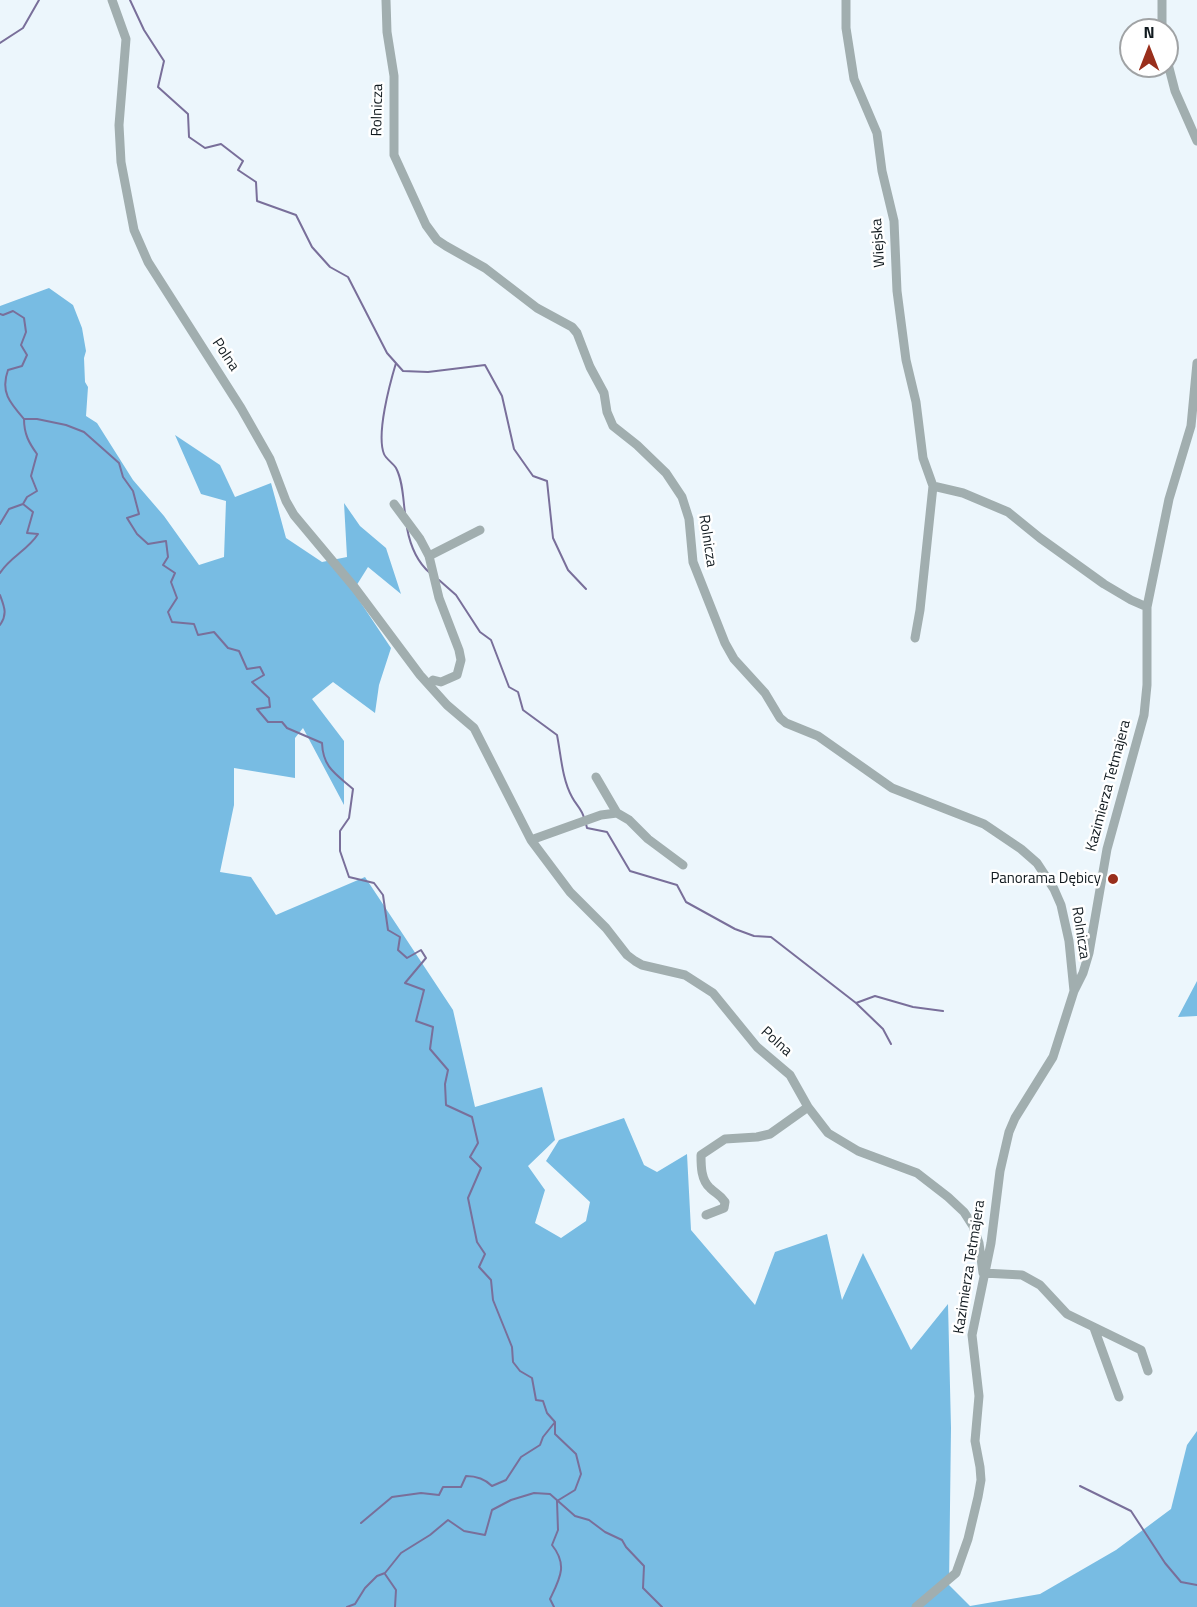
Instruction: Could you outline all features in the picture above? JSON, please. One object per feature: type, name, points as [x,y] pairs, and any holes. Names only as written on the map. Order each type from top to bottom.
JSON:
[{"type":"street","name":"Polna","points":[[112,0],[126,39],[119,125],[121,162],[134,230],[143,254],[241,408],[270,459],[286,501],[294,515],[361,595],[429,685],[447,705],[470,723],[478,734],[531,840],[570,892],[606,928],[627,955],[642,965],[685,975],[713,993],[757,1047],[790,1075],[821,1126],[858,1151],[917,1173],[948,1197],[964,1212],[973,1226],[979,1243],[983,1273]]},
{"type":"street","name":"Rolnicza","points":[[386,0],[387,32],[394,76],[394,155],[426,225],[437,240],[485,268],[537,308],[572,327],[577,333],[590,367],[604,393],[607,412],[613,426],[666,472],[682,496],[691,533],[693,562],[725,643],[734,659],[765,693],[780,718],[786,723],[818,736],[892,788],[984,824],[1021,849],[1036,863],[1054,889],[1061,905],[1069,941],[1074,991]]},
{"type":"street","name":"Wiejska","points":[[846,0],[846,35],[854,79],[877,133],[882,171],[893,214],[897,291],[906,360],[916,402],[923,458],[933,486],[915,638]]},
{"type":"street","points":[[1162,0],[1162,18]]},
{"type":"street","points":[[1172,78],[1197,141]]},
{"type":"street","name":"Kazimierza Tetmajera","points":[[916,1607],[956,1573],[968,1539],[978,1497],[981,1480],[975,1441],[979,1396],[972,1335],[991,1243],[1000,1171],[1009,1132],[1015,1118],[1053,1057],[1089,953],[1107,849],[1144,715],[1147,685],[1147,607],[1169,499],[1191,426],[1197,363]]},
{"type":"street","points":[[933,486],[971,495],[1008,512],[1104,584],[1147,607]]},
{"type":"street","points":[[394,504],[420,539],[429,556],[434,582],[444,612],[453,629],[461,660],[457,675],[441,682],[433,680],[429,685]]},
{"type":"street","points":[[429,556],[480,530]]},
{"type":"street","points":[[596,777],[617,813],[629,820],[648,839],[683,865]]},
{"type":"street","points":[[531,840],[601,816],[617,813]]},
{"type":"street","points":[[706,1215],[724,1208],[725,1202],[720,1194],[709,1188],[703,1177],[701,1155],[725,1139],[770,1134],[808,1107]]},
{"type":"street","points":[[983,1273],[1022,1275],[1040,1285],[1066,1314],[1141,1350],[1148,1371]]},
{"type":"street","points":[[1094,1328],[1119,1397]]},
{"type":"shaded area","points":[[49,288],[73,305],[82,328],[86,351],[85,382],[88,387],[86,416],[97,423],[133,480],[164,516],[199,565],[224,557],[226,501],[201,494],[175,435],[220,465],[235,497],[271,483],[286,538],[322,562],[347,557],[344,503],[360,526],[386,548],[401,594],[368,567],[353,591],[391,648],[379,685],[375,713],[333,682],[312,699],[344,741],[344,805],[303,728],[295,738],[295,778],[234,768],[234,805],[220,872],[251,877],[276,915],[365,877],[453,1010],[475,1107],[542,1087],[555,1140],[528,1166],[545,1190],[535,1223],[561,1238],[586,1221],[590,1202],[546,1161],[559,1140],[624,1118],[644,1165],[657,1172],[687,1154],[691,1230],[755,1305],[775,1252],[827,1234],[842,1300],[863,1253],[911,1350],[948,1304],[951,1428],[949,1585],[970,1606],[1040,1594],[1116,1550],[1171,1509],[1187,1445],[1197,1431],[1197,1607],[0,1607],[0,306]]},
{"type":"shaded area","points":[[1197,981],[1197,1016],[1178,1017]]},
{"type":"waterway","points":[[0,43],[23,28],[39,0]]},
{"type":"waterway","points":[[130,0],[144,30],[164,61],[158,87],[188,114],[189,137],[205,148],[221,144],[243,161],[238,170],[256,182],[257,201],[296,215],[312,247],[330,267],[348,277],[387,353],[403,371],[428,372],[485,365],[502,396],[514,449],[533,476],[547,481],[553,538],[568,570],[586,589]]},
{"type":"waterway","points":[[0,314],[13,311],[24,318],[26,332],[21,345],[27,355],[22,366],[8,370],[6,378],[6,391],[11,402],[24,419],[37,419],[66,425],[84,432],[119,463],[123,477],[133,491],[139,514],[127,518],[137,534],[148,544],[166,541],[168,557],[163,565],[175,573],[171,582],[177,598],[168,612],[172,622],[194,624],[198,635],[214,632],[228,648],[239,651],[247,669],[260,667],[264,675],[252,682],[269,698],[270,707],[257,709],[268,722],[282,722],[287,728],[322,743],[328,765],[353,789],[349,818],[340,831],[340,851],[349,877],[374,883],[383,895],[388,930],[400,937],[398,950],[407,958],[421,950],[426,958],[405,983],[424,990],[416,1021],[433,1027],[430,1049],[448,1070],[445,1084],[446,1105],[472,1117],[478,1143],[470,1157],[481,1168],[468,1198],[477,1242],[485,1254],[479,1267],[491,1280],[493,1300],[512,1347],[513,1362],[520,1371],[532,1378],[536,1400],[543,1401],[547,1413],[555,1422],[555,1434],[576,1454],[581,1474],[575,1490],[557,1501],[558,1530],[552,1545],[560,1559],[561,1572],[550,1599],[554,1607]]},
{"type":"waterway","points":[[396,363],[385,408],[382,445],[385,456],[395,466],[398,473],[405,513]]},
{"type":"waterway","points":[[0,573],[38,534],[27,533],[33,512],[23,504],[27,497],[37,491],[31,476],[37,454],[28,438],[24,419]]},
{"type":"waterway","points":[[0,524],[9,509],[23,504]]},
{"type":"waterway","points":[[407,528],[421,564],[430,573]]},
{"type":"waterway","points":[[439,580],[456,595],[480,632],[491,640],[509,687],[518,692],[523,710],[557,735],[566,783],[584,818]]},
{"type":"waterway","points":[[0,595],[5,614],[0,625]]},
{"type":"waterway","points":[[586,824],[587,828],[607,832],[630,871],[677,885],[686,902],[735,929],[754,936],[771,937],[856,1003],[875,996],[913,1007],[943,1011]]},
{"type":"waterway","points":[[856,1003],[883,1029],[891,1044]]},
{"type":"waterway","points":[[361,1523],[392,1497],[421,1493],[439,1495],[443,1487],[461,1487],[466,1476],[481,1478],[492,1486],[506,1480],[521,1457],[540,1445],[543,1437],[555,1422]]},
{"type":"waterway","points":[[1080,1486],[1131,1511],[1165,1563],[1181,1582],[1197,1585]]},
{"type":"waterway","points":[[347,1607],[355,1604],[365,1588],[377,1576],[385,1573],[401,1553],[430,1535],[448,1520],[464,1531],[485,1535],[492,1510],[511,1500],[534,1493],[550,1494],[575,1516],[589,1520],[605,1532],[622,1540],[644,1566],[643,1588],[662,1607]]},
{"type":"waterway","points":[[385,1574],[396,1590],[395,1607]]},
{"type":"place","name":"Panorama Dębicy","points":[[1113,879]]}]
